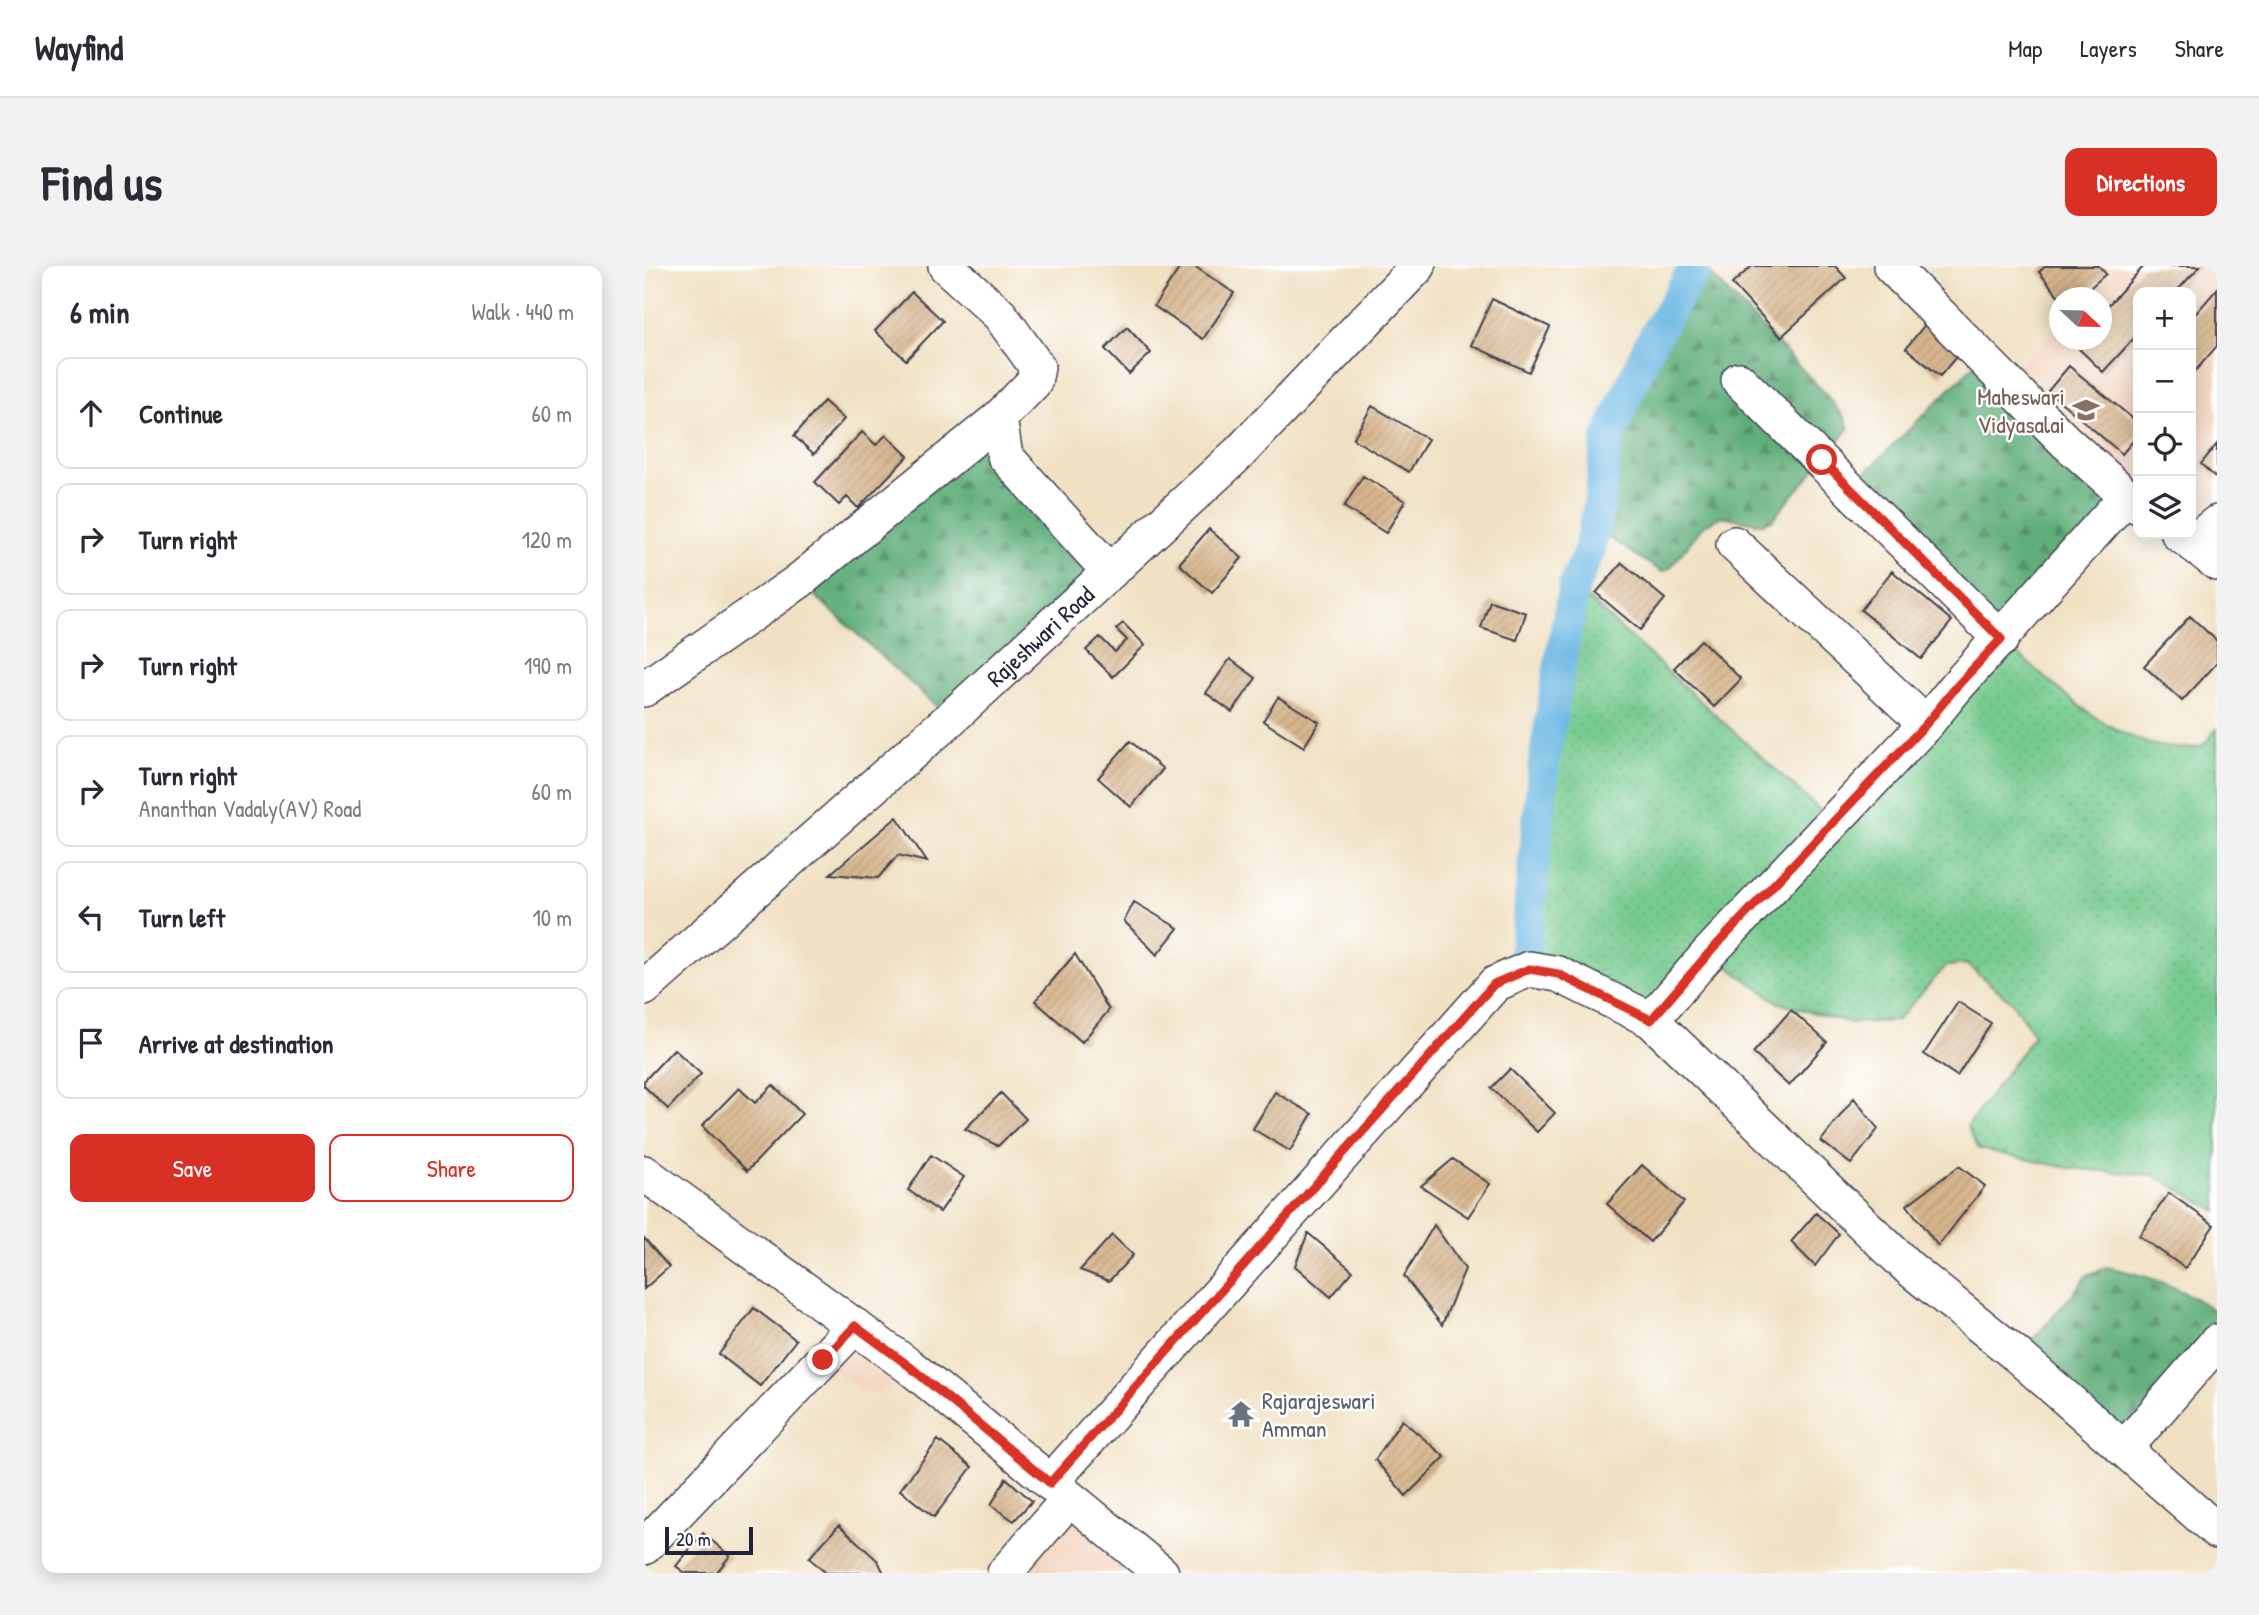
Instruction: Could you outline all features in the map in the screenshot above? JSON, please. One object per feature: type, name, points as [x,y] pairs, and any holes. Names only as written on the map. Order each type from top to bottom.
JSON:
[{"type":"street","points":[[644,689],[799,581],[999,418],[1034,382],[1037,367],[1000,315],[946,266]]},
{"type":"street","name":"Rajeshwari Road","points":[[644,988],[950,719],[1239,453],[1418,266]]},
{"type":"street","points":[[1651,1020],[1718,943],[2132,501],[2066,442],[1891,266]]},
{"type":"street","points":[[1739,380],[2001,639]]},
{"type":"street","points":[[999,418],[1005,456],[1110,572]]},
{"type":"street","points":[[1734,544],[1926,724]]},
{"type":"street","points":[[1005,1573],[1059,1491],[1494,984],[1529,969],[1558,974],[1651,1020],[1909,1268],[2018,1356],[2217,1531]]},
{"type":"street","points":[[644,1173],[909,1366],[1161,1573]]},
{"type":"street","points":[[644,1547],[855,1326]]},
{"type":"street","points":[[2124,1449],[2217,1342]]},
{"type":"shaded area","name":"Maheswari Vidyasalai","points":[[2117,266],[2217,266],[2217,523],[2196,532],[2196,287],[2133,287],[2133,501],[2003,377],[2049,336],[2049,350],[2112,350],[2112,287],[2098,287]]},
{"type":"shaded area","points":[[855,1326],[903,1375],[890,1388],[877,1393],[867,1392],[831,1369]]},
{"type":"shaded area","points":[[1069,1499],[1161,1573],[1005,1573]]},
{"type":"green space","points":[[1696,266],[1703,266],[1822,390],[1846,419],[1849,429],[1772,520],[1761,524],[1722,516],[1704,525],[1670,568],[1662,572],[1594,528],[1607,440],[1649,345]]},
{"type":"green space","points":[[1982,357],[2126,497],[2001,639],[1849,489]]},
{"type":"green space","points":[[999,418],[1110,572],[950,719],[799,581]]},
{"type":"green space","points":[[1574,586],[1833,822],[2001,639],[2082,708],[2128,735],[2152,744],[2190,748],[2203,745],[2217,728],[2217,1211],[2153,1175],[2068,1168],[1979,1149],[1967,1127],[2034,1035],[2011,1001],[1966,964],[1946,966],[1896,1021],[1851,1023],[1779,1003],[1709,953],[1651,1020],[1524,971],[1544,763]]},
{"type":"green space","points":[[2106,1267],[2164,1283],[2217,1313],[2217,1342],[2124,1449],[2018,1356],[2087,1275]]},
{"type":"building","points":[[1181,266],[1194,266],[1234,293],[1203,339],[1154,306]]},
{"type":"building","points":[[1752,266],[1835,266],[1846,278],[1781,337],[1732,284]]},
{"type":"building","points":[[2046,266],[2099,266],[2106,274],[2091,287],[2051,287],[2039,272]]},
{"type":"building","points":[[2144,266],[2200,266],[2181,287],[2133,287],[2133,339],[2103,372],[2080,350],[2112,350],[2112,301]]},
{"type":"building","points":[[2217,289],[2217,346],[2196,370],[2196,350],[2196,313]]},
{"type":"building","points":[[912,292],[943,321],[906,360],[875,331]]},
{"type":"building","points":[[1492,299],[1550,327],[1529,372],[1471,345]]},
{"type":"building","points":[[1927,322],[1961,351],[1940,376],[1906,348]]},
{"type":"building","points":[[1127,327],[1151,353],[1129,374],[1105,349]]},
{"type":"building","points":[[2069,366],[2133,419],[2133,441],[2122,454],[2048,391]]},
{"type":"building","points":[[824,401],[844,419],[814,454],[794,436]]},
{"type":"building","points":[[1372,406],[1428,439],[1409,472],[1353,439]]},
{"type":"building","points":[[862,432],[876,445],[886,435],[908,456],[858,508],[847,497],[839,505],[815,482]]},
{"type":"building","points":[[2217,444],[2217,479],[2201,464]]},
{"type":"building","points":[[1363,476],[1405,501],[1386,533],[1344,507]]},
{"type":"building","points":[[1209,529],[1242,558],[1212,593],[1179,564]]},
{"type":"building","points":[[1622,563],[1665,599],[1640,630],[1596,593]]},
{"type":"building","points":[[1892,571],[1952,621],[1921,659],[1861,610]]},
{"type":"building","points":[[1490,601],[1526,613],[1517,640],[1481,628]]},
{"type":"building","points":[[2190,616],[2217,641],[2217,663],[2182,701],[2144,666]]},
{"type":"building","points":[[1123,623],[1145,645],[1113,677],[1086,650],[1100,637],[1115,652],[1127,640],[1116,629]]},
{"type":"building","points":[[1701,640],[1741,679],[1714,707],[1674,668]]},
{"type":"building","points":[[1230,659],[1256,678],[1232,712],[1206,693]]},
{"type":"building","points":[[1278,697],[1319,722],[1304,747],[1263,721]]},
{"type":"building","points":[[1130,741],[1163,769],[1131,807],[1098,778]]},
{"type":"building","points":[[897,817],[927,862],[898,855],[878,878],[830,874]]},
{"type":"building","points":[[1134,902],[1178,928],[1157,955],[1124,921]]},
{"type":"building","points":[[1075,954],[1109,1010],[1082,1042],[1035,1001]]},
{"type":"building","points":[[1958,1002],[1991,1023],[1957,1076],[1924,1054]]},
{"type":"building","points":[[1791,1010],[1827,1042],[1789,1086],[1753,1053]]},
{"type":"building","points":[[674,1049],[701,1074],[668,1109],[644,1086],[644,1081]]},
{"type":"building","points":[[1510,1069],[1555,1113],[1537,1132],[1491,1088]]},
{"type":"building","points":[[773,1085],[802,1114],[747,1171],[702,1126],[739,1088],[755,1103]]},
{"type":"building","points":[[1275,1092],[1312,1114],[1290,1151],[1253,1129]]},
{"type":"building","points":[[1001,1093],[1026,1119],[998,1146],[965,1129]]},
{"type":"building","points":[[1854,1098],[1878,1129],[1851,1164],[1821,1141]]},
{"type":"building","points":[[931,1155],[964,1177],[940,1212],[908,1190]]},
{"type":"building","points":[[1453,1159],[1490,1184],[1468,1217],[1421,1186]]},
{"type":"building","points":[[1642,1165],[1684,1202],[1650,1242],[1607,1204]]},
{"type":"building","points":[[1959,1166],[1985,1186],[1938,1246],[1907,1205]]},
{"type":"building","points":[[2169,1193],[2214,1225],[2185,1268],[2139,1236]]},
{"type":"building","points":[[1816,1213],[1839,1234],[1815,1266],[1791,1242]]},
{"type":"building","points":[[1434,1225],[1465,1269],[1442,1325],[1404,1276]]},
{"type":"building","points":[[1308,1233],[1353,1271],[1331,1297],[1295,1266]]},
{"type":"building","points":[[1112,1235],[1133,1255],[1109,1281],[1080,1270]]},
{"type":"building","points":[[644,1238],[669,1267],[644,1289]]},
{"type":"building","points":[[754,1308],[796,1340],[760,1386],[719,1354]]},
{"type":"building","points":[[1402,1420],[1445,1457],[1406,1496],[1375,1460]]},
{"type":"building","points":[[938,1440],[972,1467],[934,1517],[900,1490]]},
{"type":"building","points":[[1006,1478],[1032,1501],[1014,1521],[991,1505]]},
{"type":"building","points":[[839,1525],[878,1561],[884,1573],[826,1573],[809,1558]]},
{"type":"building","points":[[703,1533],[730,1556],[716,1573],[685,1573],[676,1566]]},
{"type":"waterway","points":[[1523,971],[1544,763],[1574,586],[1589,551],[1600,500],[1607,440],[1649,345],[1696,266]]},
{"type":"place","name":"Maheswari Vidyasalai","points":[[2086,410]]},
{"type":"place","name":"Rajarajeswari Amman","points":[[1241,1414]]},
{"type":"route","points":[[823,1360],[855,1326],[909,1366],[1050,1483],[1494,984],[1529,969],[1558,974],[1651,1020],[1709,953],[1926,724],[2001,639],[1822,460]]}]
